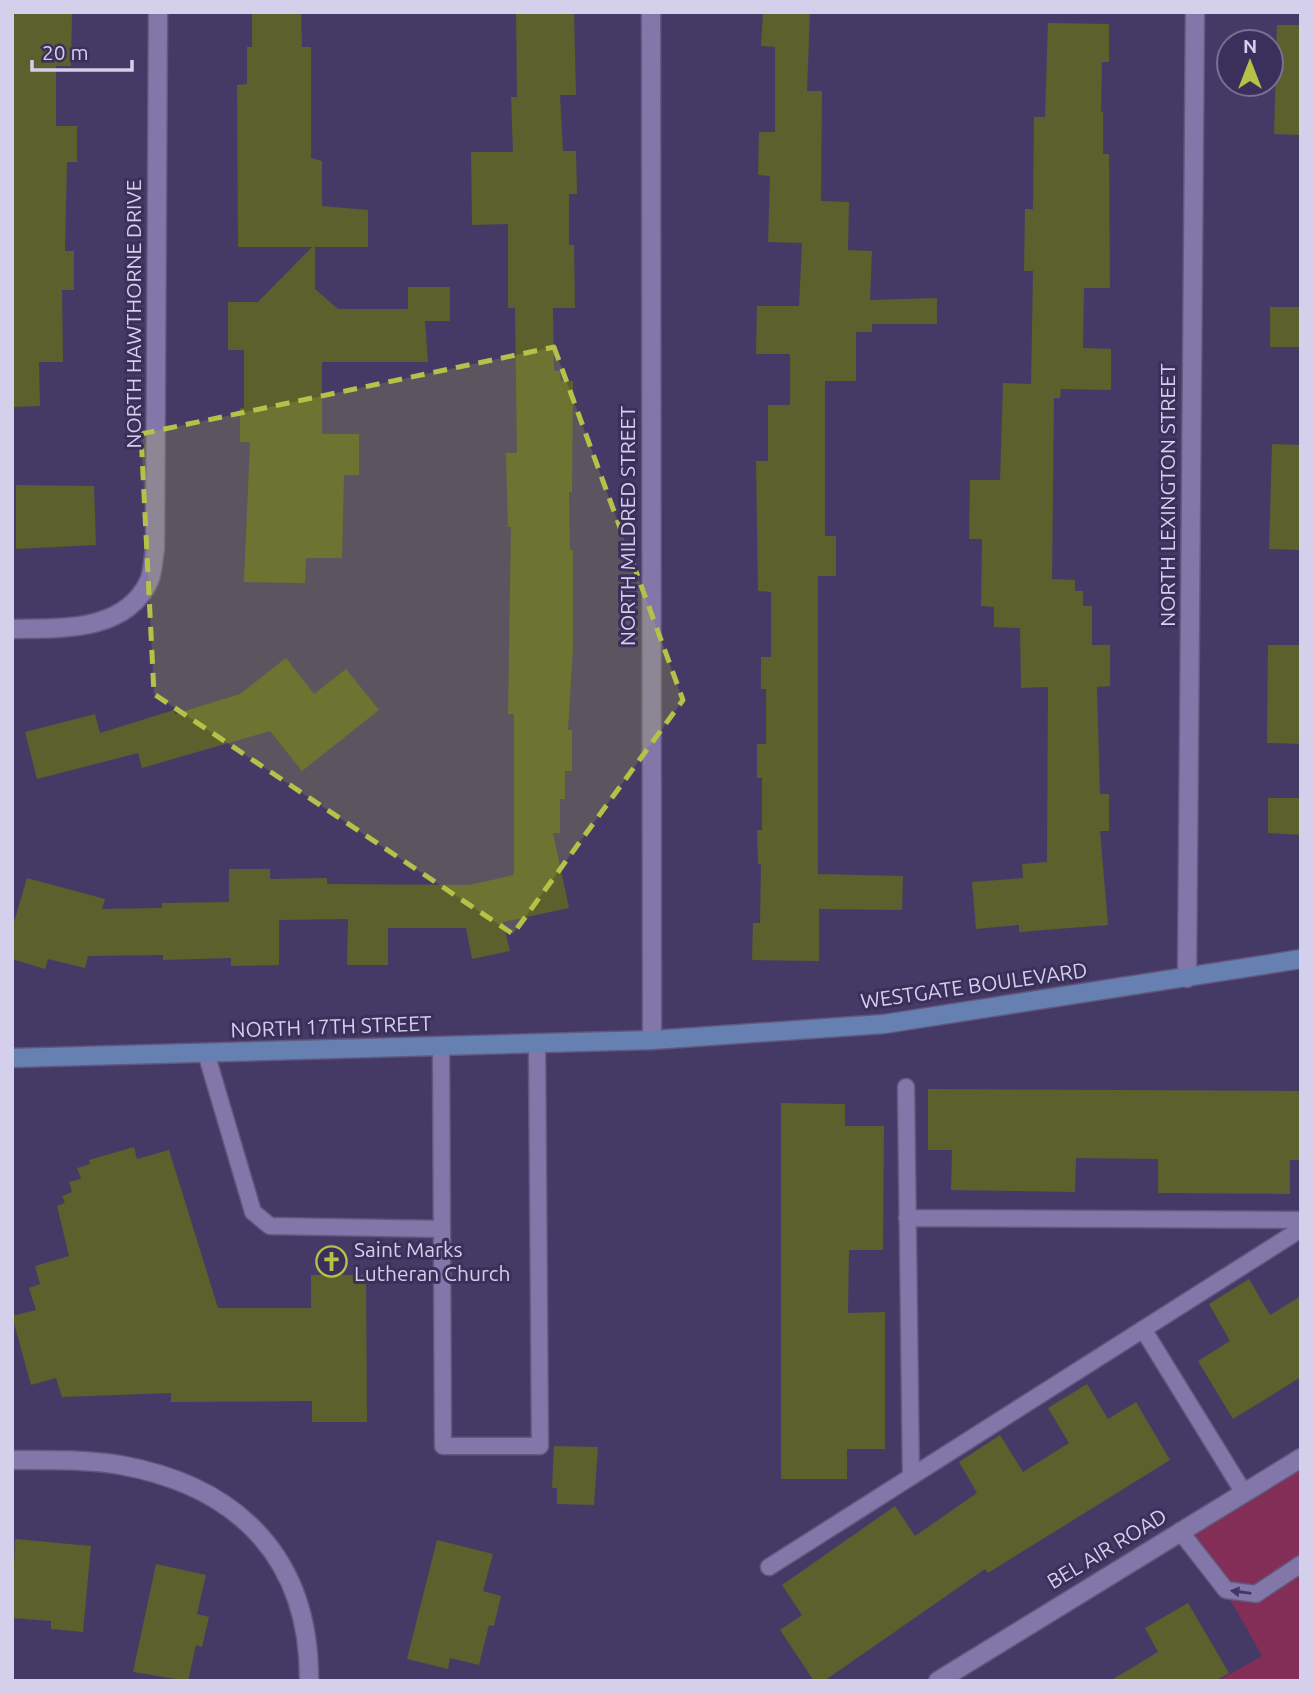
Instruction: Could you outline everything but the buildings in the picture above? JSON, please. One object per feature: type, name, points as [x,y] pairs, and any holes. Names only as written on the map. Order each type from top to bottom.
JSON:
[{"type":"street","name":"NORTH HAWTHORNE DRIVE","points":[[12,628],[77,628],[103,621],[126,607],[149,581],[155,549],[158,12]]},
{"type":"street","name":"NORTH MILDRED STREET","points":[[651,12],[652,1040]]},
{"type":"street","name":"NORTH LEXINGTON STREET","points":[[1187,978],[1195,12]]},
{"type":"street","name":"WESTGATE BOULEVARD","points":[[652,1040],[884,1024],[1301,959]]},
{"type":"street","name":"NORTH 17TH STREET","points":[[12,1058],[652,1040]]},
{"type":"street","name":"BEL AIR ROAD","points":[[938,1681],[1301,1458]]},
{"type":"street","points":[[12,1460],[121,1465],[184,1484],[238,1514],[265,1542],[298,1595],[306,1623],[309,1681]]},
{"type":"lane","points":[[441,1046],[443,1446],[540,1446],[537,1043]]},
{"type":"lane","points":[[206,1053],[253,1212],[270,1226],[442,1229]]},
{"type":"lane","points":[[906,1087],[911,1476]]},
{"type":"lane","points":[[907,1218],[1301,1220]]},
{"type":"lane","points":[[769,1567],[1301,1229]]},
{"type":"lane","points":[[1143,1329],[1244,1493]]},
{"type":"lane","points":[[1180,1531],[1226,1590],[1256,1594],[1301,1564]]},
{"type":"highlighted area","points":[[554,347],[683,700],[513,934],[154,694],[141,434]]},
{"type":"shaded area","points":[[1301,1458],[1301,1681],[1218,1681],[1262,1656],[1189,1526]]},
{"type":"place","name":"Saint Marks Lutheran Church","points":[[331,1262]]}]
